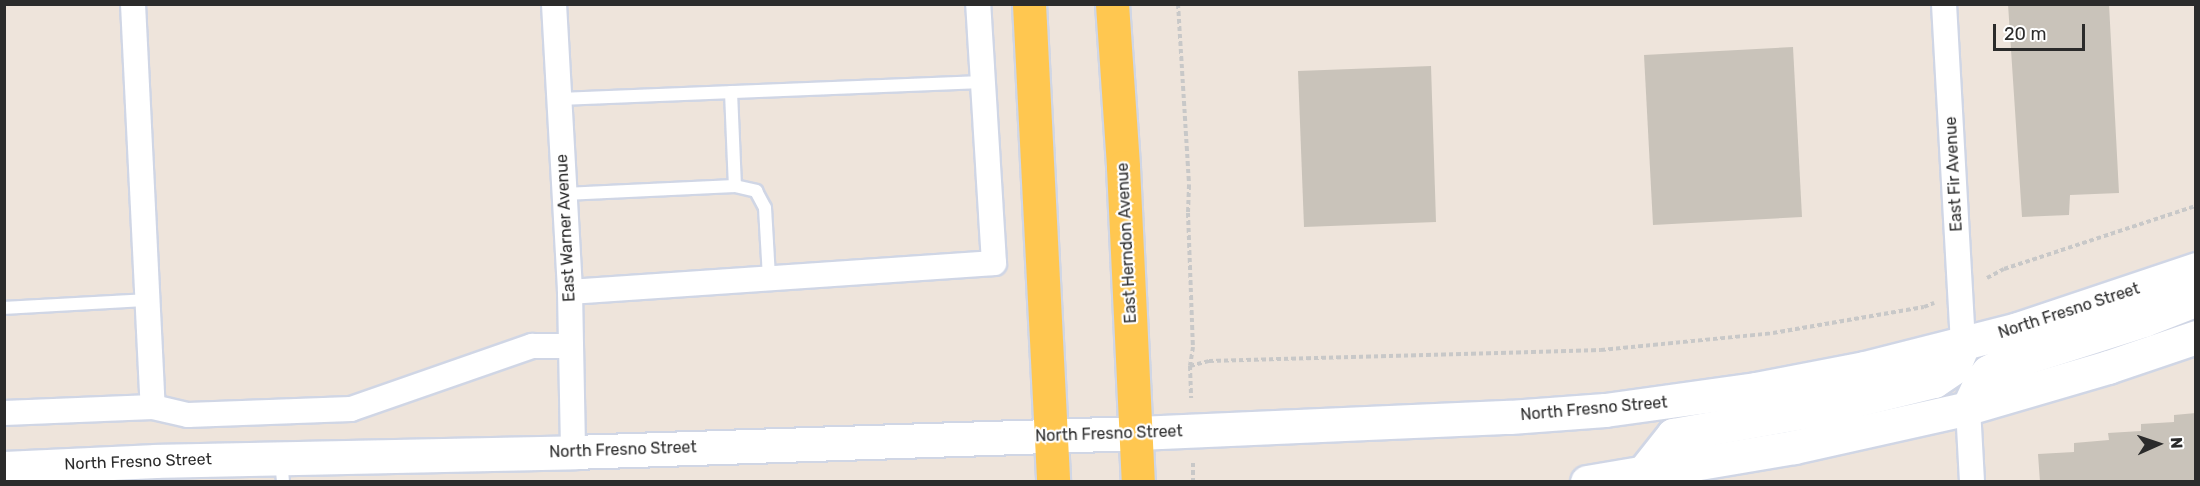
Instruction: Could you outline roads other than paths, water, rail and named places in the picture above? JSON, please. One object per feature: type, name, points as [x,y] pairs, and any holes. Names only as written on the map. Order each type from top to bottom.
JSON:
[{"type":"main road","points":[[1029,4],[1053,482]]},
{"type":"main road","name":"East Herndon Avenue","points":[[1112,4],[1138,433],[1138,482]]},
{"type":"main road","name":"North Fresno Street","points":[[4,468],[282,470],[573,452],[1138,433],[1486,418],[1605,410],[1756,389],[1864,368],[1964,344],[2082,309],[2196,269]]},
{"type":"main road","points":[[1968,408],[1981,380],[1988,372],[1999,366],[2144,320],[2192,301],[2196,294]]},
{"type":"main road","points":[[1587,482],[1794,447],[1968,408],[2108,367],[2196,337]]},
{"type":"main road","points":[[1642,474],[1673,435],[1824,408],[1934,381],[1953,368],[1964,344]]},
{"type":"street","points":[[133,4],[153,407]]},
{"type":"street","name":"East Warner Avenue","points":[[554,4],[570,292],[573,452]]},
{"type":"street","points":[[570,292],[994,262],[978,4]]},
{"type":"street","name":"East Fir Avenue","points":[[1944,4],[1964,344]]},
{"type":"street","points":[[4,413],[153,407],[188,415],[351,409],[532,346],[571,346]]},
{"type":"street","points":[[1968,408],[1972,482]]},
{"type":"lane","points":[[559,99],[983,82]]},
{"type":"lane","points":[[730,92],[735,186]]},
{"type":"lane","points":[[564,194],[735,186],[756,191],[765,208],[770,278]]},
{"type":"lane","points":[[4,308],[148,300]]}]
